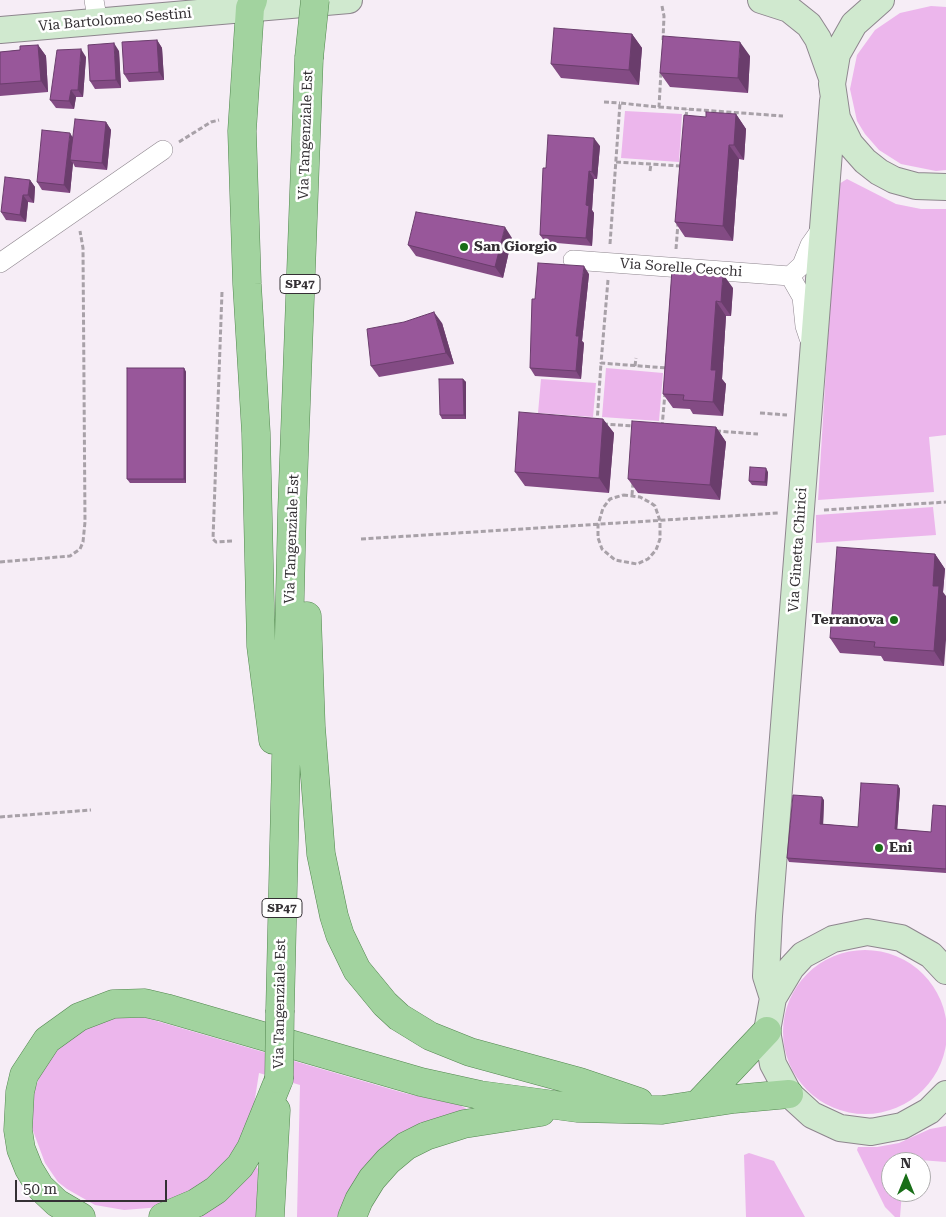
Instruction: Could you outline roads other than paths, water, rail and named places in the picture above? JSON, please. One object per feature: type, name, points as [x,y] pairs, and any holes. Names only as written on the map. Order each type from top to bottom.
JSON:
[{"type":"main road","name":"Via Bartolomeo Sestini","points":[[0,30],[96,11],[349,0]]},
{"type":"main road","points":[[760,0],[789,9],[809,25],[818,39],[833,90],[837,118],[846,139],[861,157],[874,168],[905,184],[922,187],[946,187]]},
{"type":"main road","name":"Via Ginetta Chirici","points":[[773,998],[766,976],[769,916],[833,90],[837,54],[848,32],[864,13],[881,0]]},
{"type":"main road","name":"Via Tangenziale Est","points":[[270,1217],[273,1132],[279,1079],[292,511],[309,58],[305,1]]},
{"type":"main road","points":[[251,4],[242,131],[247,284],[256,433],[261,646],[271,724],[285,806]]},
{"type":"main road","points":[[292,511],[305,584],[311,728],[321,854],[337,926],[357,970],[371,990],[399,1017],[430,1036],[470,1052],[580,1082],[662,1110]]},
{"type":"main road","points":[[946,971],[931,955],[901,938],[884,934],[850,934],[817,946],[803,956],[786,975],[773,998],[767,1031],[773,1064],[789,1094],[799,1106],[825,1123],[855,1131],[871,1132],[886,1130],[916,1120],[929,1111],[946,1094]]},
{"type":"main road","points":[[81,1217],[57,1203],[40,1186],[29,1168],[21,1148],[18,1130],[20,1092],[24,1075],[46,1040],[79,1017],[113,1004],[145,1003],[166,1008],[421,1082],[480,1095],[576,1108],[662,1110],[789,1094]]},
{"type":"main road","points":[[698,1104],[767,1031]]},
{"type":"main road","name":"Via Tangenziale Est","points":[[279,1079],[284,1131],[282,1217]]},
{"type":"main road","points":[[163,1217],[196,1203],[209,1195],[240,1166],[251,1148],[279,1079]]},
{"type":"main road","points":[[352,1217],[368,1186],[388,1161],[406,1146],[426,1136],[464,1124],[576,1108]]},
{"type":"street","points":[[0,263],[163,150]]},
{"type":"street","points":[[813,348],[804,326],[802,297],[790,276],[802,265],[810,245],[823,227]]},
{"type":"street","name":"Via Sorelle Cecchi","points":[[573,260],[790,276]]},
{"type":"place","name":"San Giorgio","points":[[464,247]]},
{"type":"place","name":"Terranova","points":[[894,620]]},
{"type":"place","name":"Eni","points":[[879,848]]}]
